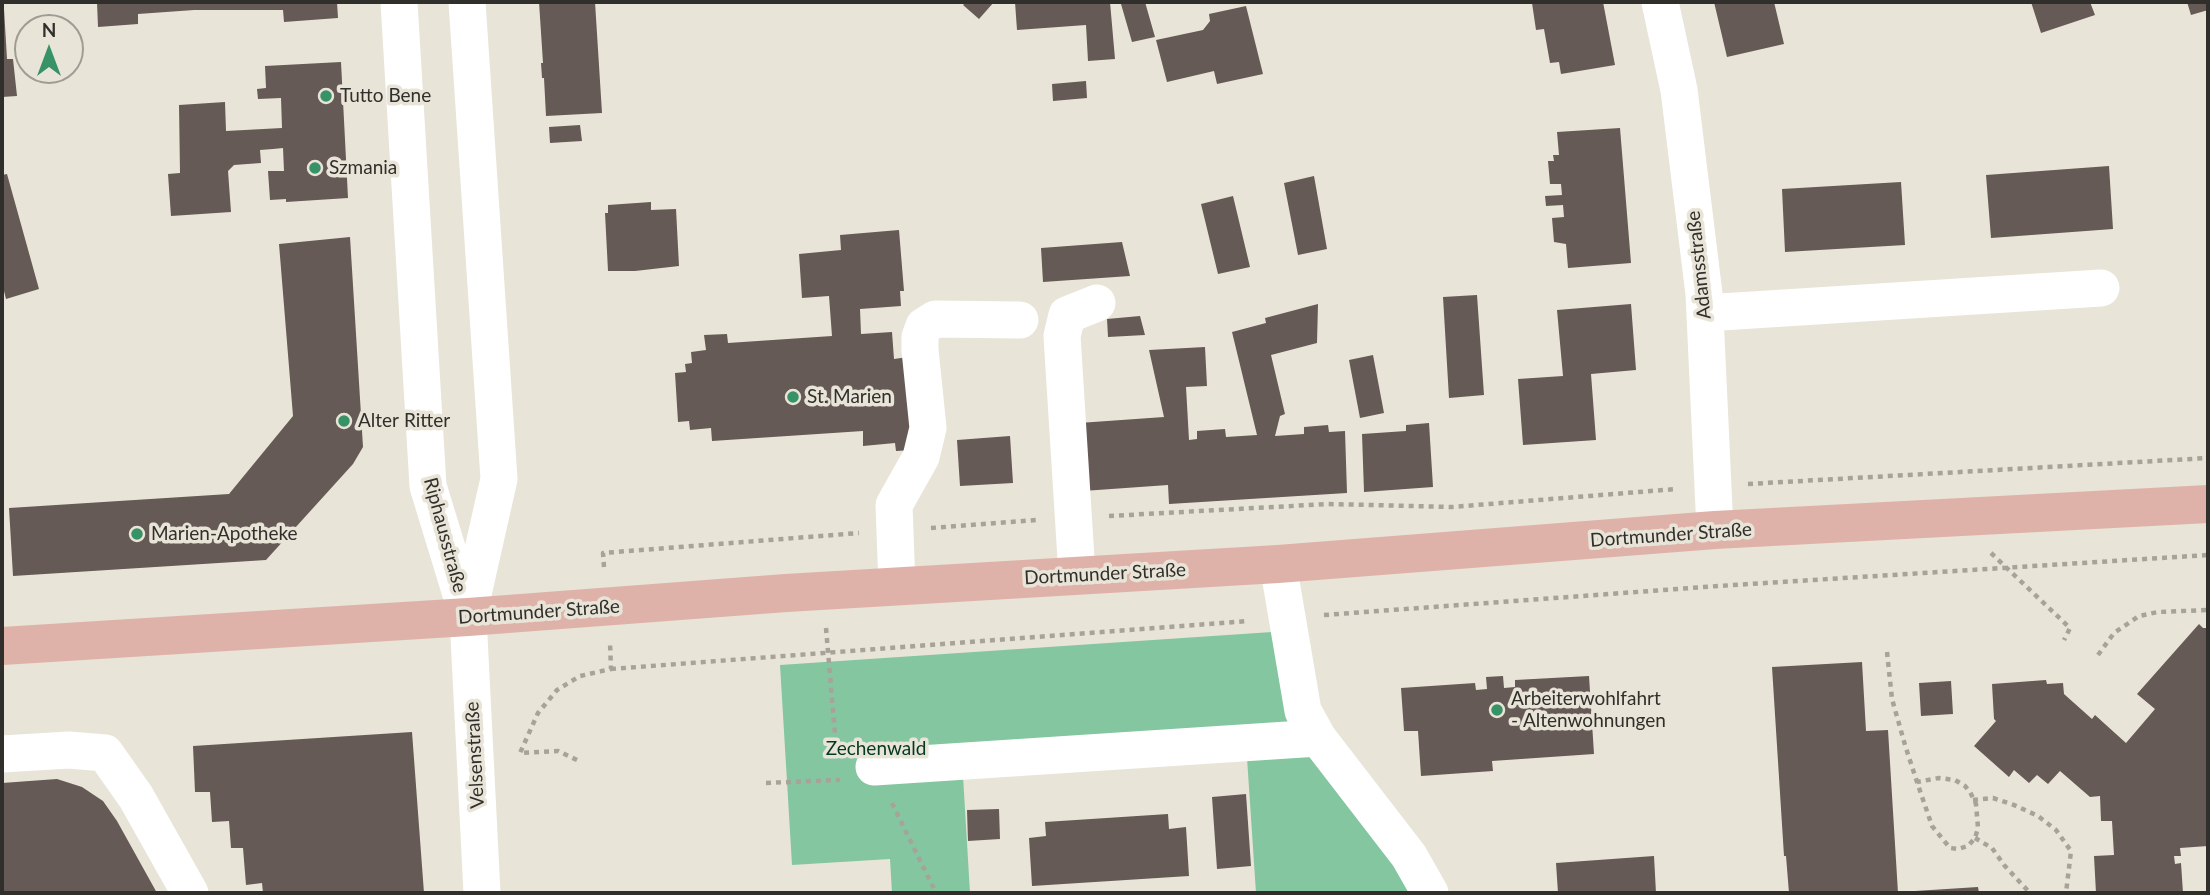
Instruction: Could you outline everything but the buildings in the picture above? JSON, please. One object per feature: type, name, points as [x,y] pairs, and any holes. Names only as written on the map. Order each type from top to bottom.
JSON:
[{"type":"main road","name":"Dortmunder Straße","points":[[2,646],[468,617],[897,586],[1278,564],[1715,530],[2208,504]]},
{"type":"street","name":"Riphausstraße","points":[[399,2],[428,486],[468,617]]},
{"type":"street","name":"Riphausstraße","points":[[467,2],[499,479],[468,617]]},
{"type":"street","name":"Adamsstraße","points":[[1660,2],[1679,90],[1705,313],[1715,530]]},
{"type":"street","points":[[1705,313],[2101,288]]},
{"type":"street","points":[[1077,575],[1062,336],[1067,315],[1097,303]]},
{"type":"street","points":[[897,586],[894,505],[921,457],[928,428],[920,350],[920,337],[924,327],[935,319],[1020,320]]},
{"type":"street","points":[[1278,564],[1303,710],[1318,738],[1409,856],[1430,893]]},
{"type":"street","name":"Velsenstraße","points":[[468,617],[482,893]]},
{"type":"street","points":[[874,767],[1318,738]]},
{"type":"street","points":[[2,754],[69,750],[105,753],[136,797],[190,893]]},
{"type":"path","points":[[1954,518],[2070,628],[2064,639]]},
{"type":"path","points":[[611,669],[1717,586],[2208,555]]},
{"type":"path","points":[[823,592],[837,761]]},
{"type":"path","points":[[2098,655],[2114,633],[2139,616],[2158,612],[2208,610]]},
{"type":"path","points":[[1887,652],[1892,699],[1917,782],[1931,826],[1950,848],[1968,846],[1975,838],[1978,828],[1976,804],[1965,786],[1955,780],[1939,778],[1917,782]]},
{"type":"path","points":[[836,751],[874,767],[936,893]]},
{"type":"path","points":[[766,783],[838,780],[838,771]]},
{"type":"path","points":[[1973,800],[1993,798],[2014,805],[2038,816],[2056,830],[2071,851],[2066,893]]},
{"type":"path","points":[[1975,838],[1992,848],[2030,893]]},
{"type":"green space","name":"Zechenwald","points":[[1302,630],[1310,696],[1445,893],[1256,893],[1247,758],[963,776],[970,893],[892,893],[890,859],[792,865],[780,665]]},
{"type":"place","name":"Tutto Bene","points":[[326,96]]},
{"type":"place","name":"Szmania","points":[[315,168]]},
{"type":"place","name":"St. Marien","points":[[793,397]]},
{"type":"place","name":"Alter Ritter","points":[[344,421]]},
{"type":"place","name":"Marien-Apotheke","points":[[137,534]]},
{"type":"place","name":"Arbeiterwohlfahrt - Altenwohnungen","points":[[1497,710]]}]
